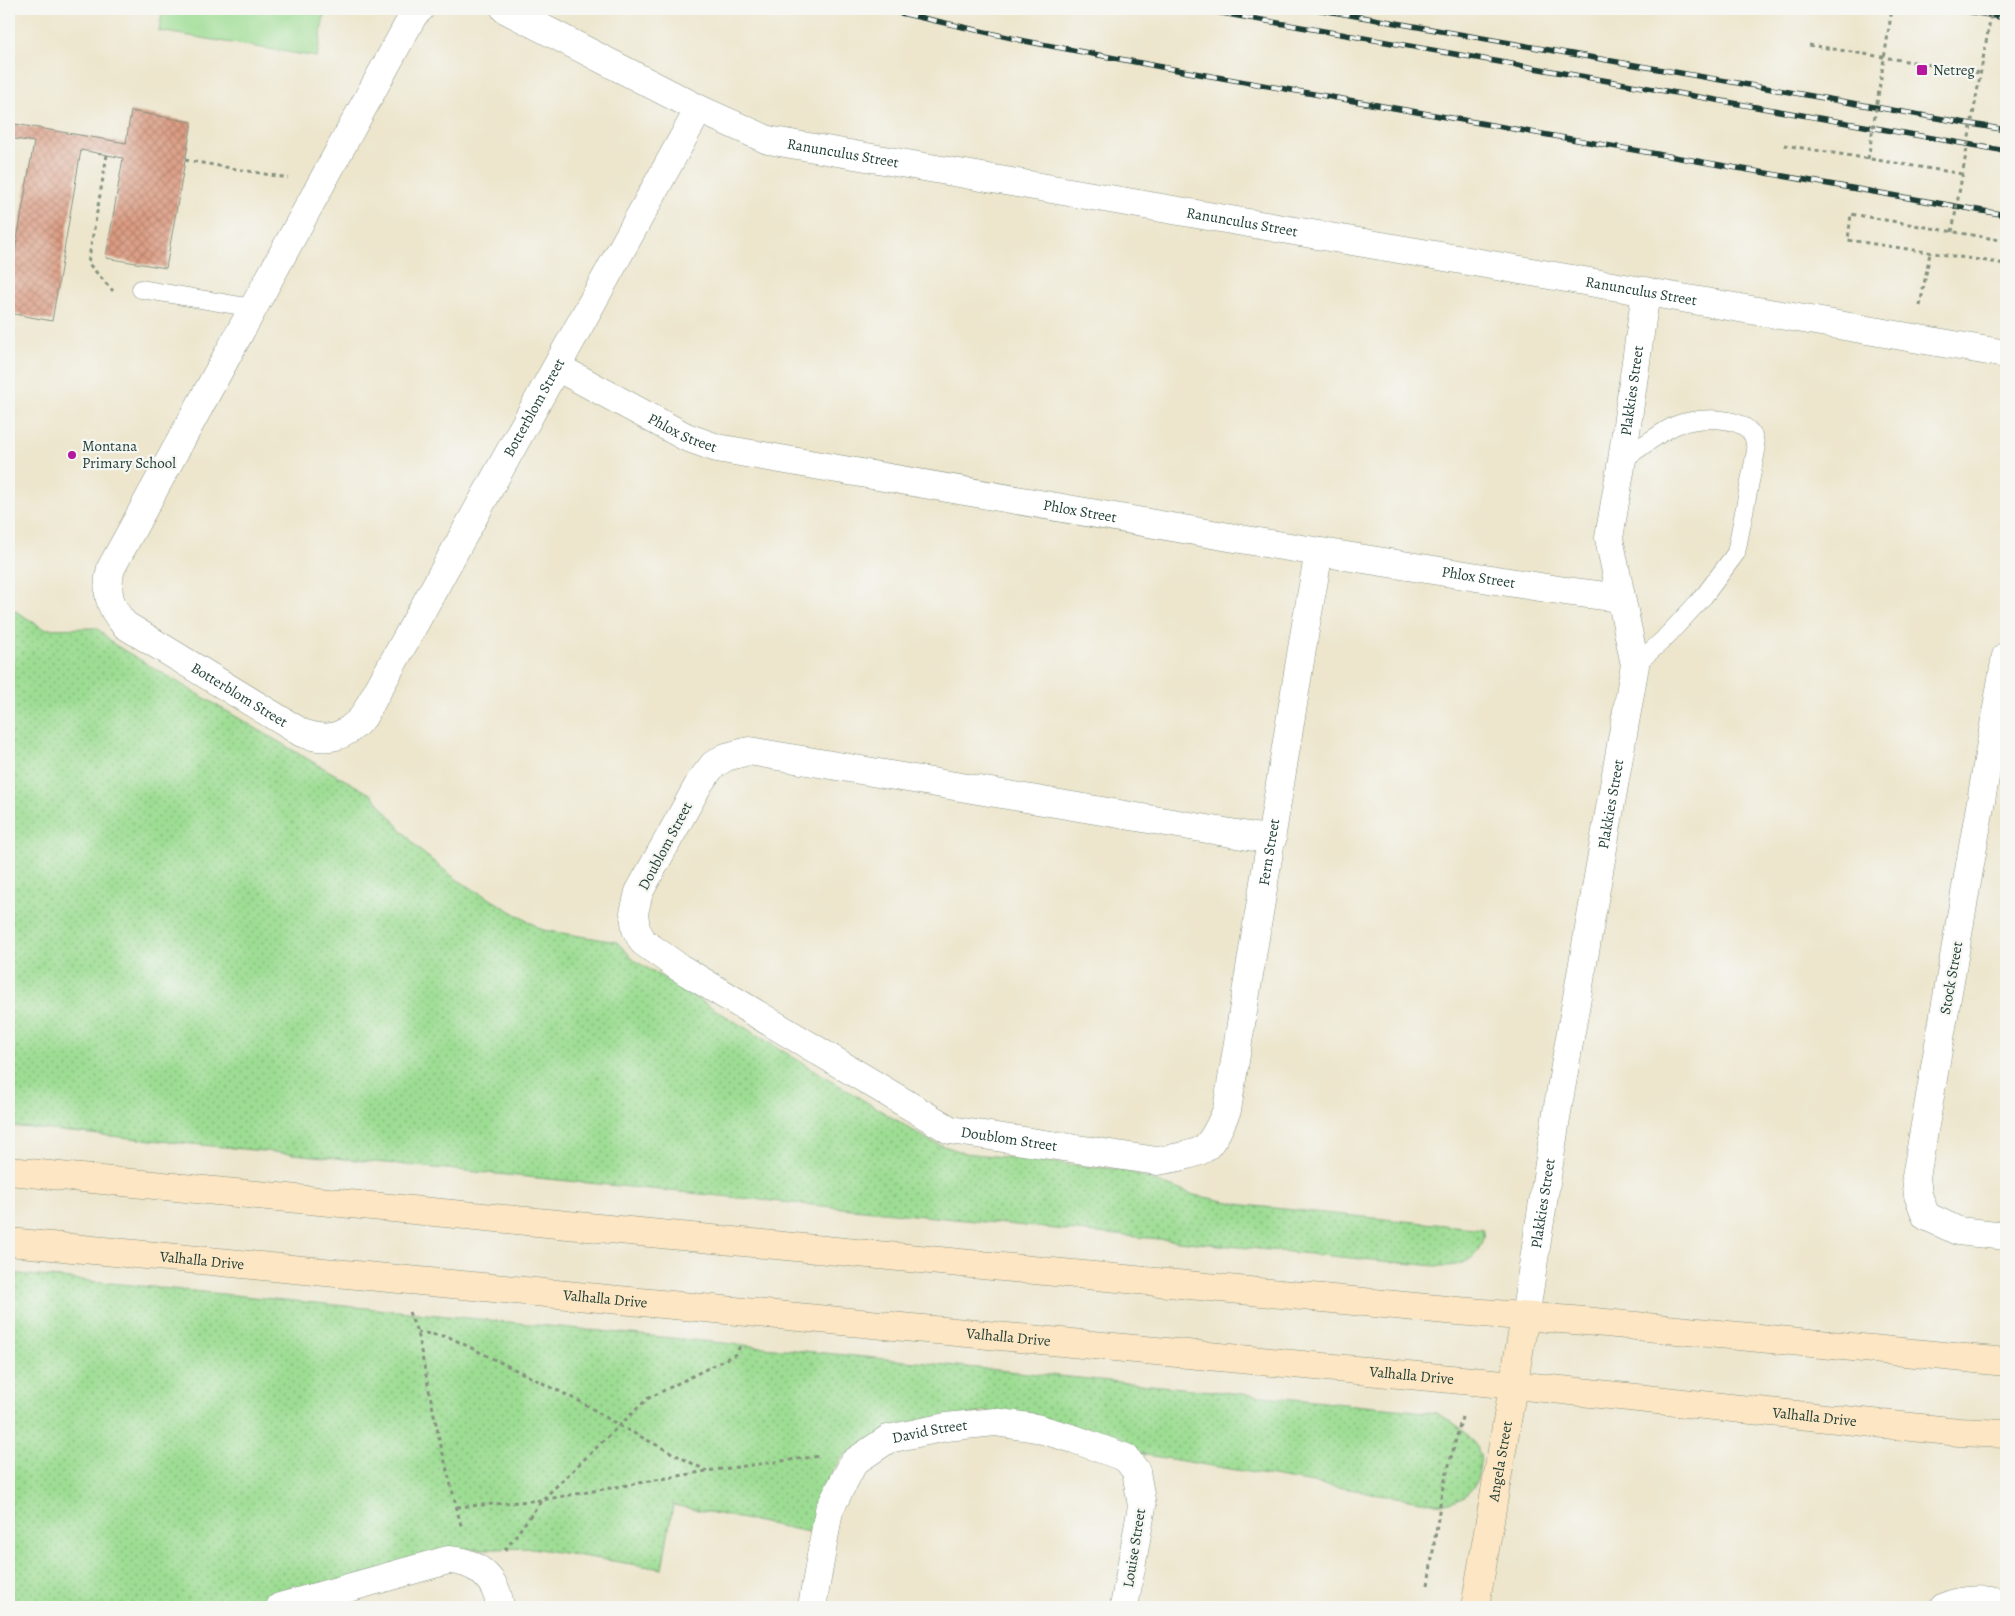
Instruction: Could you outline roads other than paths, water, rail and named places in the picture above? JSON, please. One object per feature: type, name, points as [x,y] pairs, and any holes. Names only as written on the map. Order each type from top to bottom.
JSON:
[{"type":"main road","points":[[9,1171],[2006,1362]]},
{"type":"main road","name":"Valhalla Drive","points":[[9,1242],[1514,1385],[1941,1431],[2006,1434]]},
{"type":"main road","name":"Angela Street","points":[[1475,1607],[1525,1317]]},
{"type":"street","name":"Botterblom Street","points":[[420,9],[414,14],[111,568],[108,592],[111,604],[125,625],[302,733],[316,738],[331,738],[343,734],[354,727],[363,717],[699,109]]},
{"type":"street","name":"Ranunculus Street","points":[[505,9],[699,109],[768,140],[2006,354]]},
{"type":"street","name":"Plakkies Street","points":[[1525,1317],[1560,1096],[1635,665],[1609,538],[1646,291]]},
{"type":"street","name":"Phlox Street","points":[[557,367],[686,437],[717,448],[1319,552],[1564,591],[1621,598]]},
{"type":"street","name":"Fern Street","points":[[1205,1148],[1219,1129],[1227,1110],[1319,552]]},
{"type":"street","name":"Stock Street","points":[[2006,656],[1916,1177],[1918,1195],[1926,1216],[1958,1231],[2006,1236]]},
{"type":"street","name":"Doublom Street","points":[[1205,1148],[1184,1156],[1157,1161],[950,1130],[680,968],[643,942],[636,929],[634,913],[639,892],[700,782],[714,765],[726,757],[749,751],[1272,840]]},
{"type":"street","name":"David Street","points":[[812,1607],[829,1510],[854,1462],[888,1440],[946,1427],[995,1422],[1036,1428],[1074,1439]]},
{"type":"street","name":"Louise Street","points":[[1074,1439],[1126,1458],[1136,1472],[1142,1506],[1124,1607]]},
{"type":"street","points":[[280,1607],[448,1560],[460,1560],[479,1570],[494,1585],[499,1597],[500,1607]]},
{"type":"street","points":[[1944,1607],[1961,1601],[1976,1599],[2006,1602]]},
{"type":"lane","points":[[141,289],[253,308]]},
{"type":"lane","points":[[1622,460],[1674,426],[1693,420],[1731,420],[1747,428],[1754,437],[1756,451],[1736,553],[1704,596],[1663,640],[1635,665]]},
{"type":"railway","points":[[883,9],[1025,41],[1188,72],[2006,215]]},
{"type":"railway","points":[[1199,9],[2006,151]]},
{"type":"railway","points":[[1316,9],[2006,130]]},
{"type":"railway","points":[[1955,9],[2006,18]]},
{"type":"place","name":"Netreg","points":[[1922,70]]},
{"type":"place","name":"Montana Primary School","points":[[72,455]]}]
